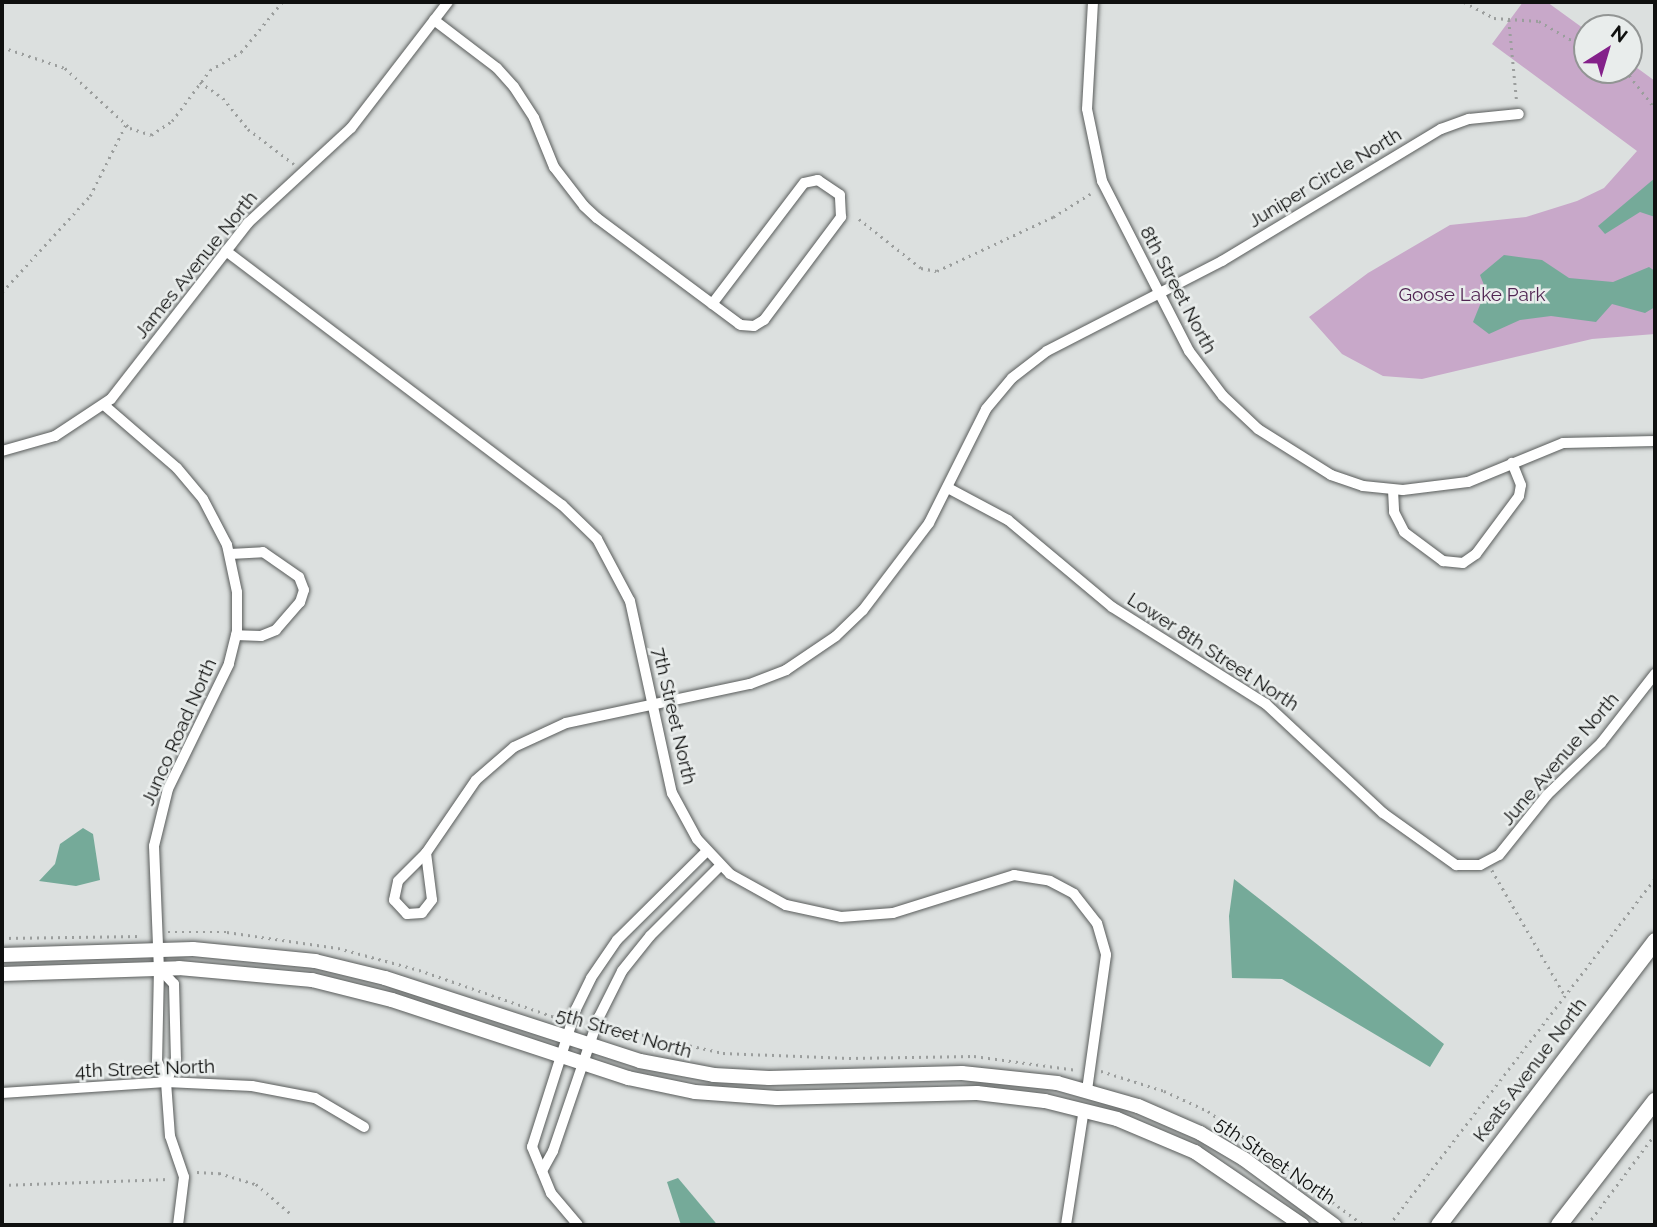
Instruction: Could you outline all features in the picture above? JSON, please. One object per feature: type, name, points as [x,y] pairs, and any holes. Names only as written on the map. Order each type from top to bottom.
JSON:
[{"type":"main road","name":"Keats Avenue North","points":[[1439,1225],[1655,941]]},
{"type":"main road","points":[[1559,1225],[1655,1101]]},
{"type":"street","name":"James Avenue North","points":[[2,451],[55,436],[104,405],[264,206],[346,133],[448,2]]},
{"type":"street","name":"8th Street North","points":[[1093,2],[1086,89],[1094,152],[1108,193],[1157,294],[1194,360],[1258,429],[1320,471],[1363,486],[1393,490],[1457,485],[1571,442],[1655,441]]},
{"type":"street","points":[[435,20],[489,61],[514,87],[534,118],[554,167],[584,206],[712,304],[741,326],[761,323],[841,217],[840,195],[818,180],[804,183],[712,304]]},
{"type":"street","name":"Juniper Circle North","points":[[426,853],[432,900],[422,913],[407,914],[395,903],[395,887],[426,853],[471,787],[514,747],[566,723],[750,684],[786,670],[825,645],[868,603],[923,532],[948,488],[981,417],[1020,372],[1057,345],[1229,257],[1441,129],[1469,119],[1519,114]]},
{"type":"street","name":"7th Street North","points":[[226,251],[591,532],[627,593],[672,793],[706,851],[720,866],[771,899],[841,917],[893,913],[1008,875],[1039,877],[1066,888],[1094,917],[1105,949],[1087,1090]]},
{"type":"street","name":"Junco Road North","points":[[104,405],[191,483],[212,513],[230,554],[237,592],[236,635],[224,680],[174,775],[160,813],[154,861],[159,968],[157,1061],[166,1082],[170,1136],[184,1177],[178,1225]]},
{"type":"street","points":[[1393,490],[1394,512],[1404,532],[1443,561],[1463,563],[1474,557],[1519,496],[1521,485],[1512,463]]},
{"type":"street","name":"Lower 8th Street North","points":[[948,488],[1008,520],[1112,607],[1266,704],[1383,813],[1441,857],[1465,867],[1488,863]]},
{"type":"street","points":[[230,554],[263,552],[299,577],[304,590],[300,602],[273,632],[236,635]]},
{"type":"street","name":"June Avenue North","points":[[1488,863],[1597,748],[1655,674]]},
{"type":"street","points":[[578,1225],[559,1206],[542,1171],[533,1140],[566,1037],[586,987],[607,953],[706,851]]},
{"type":"street","points":[[542,1171],[553,1151],[589,1045],[629,961],[720,866]]},
{"type":"street","name":"5th Street North","points":[[2,955],[158,949],[258,953],[338,965],[639,1061],[714,1075],[986,1074],[1087,1090],[1200,1133],[1266,1174],[1334,1225]]},
{"type":"street","name":"Junco Road North","points":[[159,968],[174,984],[176,1059],[166,1082]]},
{"type":"street","name":"5th Street North","points":[[2,974],[159,968],[253,972],[330,984],[646,1083],[722,1095],[977,1093],[1084,1109],[1195,1152],[1302,1225]]},
{"type":"street","name":"4th Street North","points":[[2,1093],[166,1082],[292,1092],[333,1107],[363,1127]]},
{"type":"street","points":[[1066,1225],[1084,1109]]},
{"type":"path","points":[[2,47],[65,68],[140,134],[159,133],[212,69],[241,52],[282,2]]},
{"type":"path","points":[[1464,2],[1488,15],[1509,20],[1539,21],[1573,41]]},
{"type":"path","points":[[1509,20],[1519,114]]},
{"type":"path","points":[[200,82],[223,98],[248,129],[297,167]]},
{"type":"path","points":[[1636,84],[1655,108]]},
{"type":"path","points":[[2,292],[85,203],[126,124]]},
{"type":"path","points":[[859,219],[918,266],[937,271],[1043,222],[1090,194]]},
{"type":"path","points":[[1488,863],[1566,997]]},
{"type":"path","points":[[1389,1225],[1655,878]]},
{"type":"path","points":[[2,938],[124,933],[144,937]]},
{"type":"path","points":[[610,1027],[723,1053],[849,1058],[974,1056],[1080,1070]]},
{"type":"path","points":[[1587,1225],[1655,1134]]},
{"type":"path","points":[[197,1172],[219,1173],[256,1184],[292,1214]]},
{"type":"path","points":[[2,1185],[169,1179]]},
{"type":"green space","name":"Goose Lake Park","points":[[1523,2],[1547,2],[1573,21],[1573,84],[1643,84],[1643,72],[1655,81],[1655,334],[1592,339],[1422,379],[1383,376],[1342,354],[1309,317],[1368,273],[1450,225],[1526,217],[1577,201],[1604,188],[1637,151],[1492,44]]},
{"type":"shaded area","points":[[1655,178],[1655,217],[1640,212],[1605,234],[1598,226]]},
{"type":"shaded area","points":[[1504,255],[1542,260],[1569,278],[1613,282],[1649,267],[1655,271],[1655,307],[1645,313],[1612,304],[1596,322],[1551,316],[1520,320],[1489,334],[1473,322],[1486,290],[1480,275]]},
{"type":"shaded area","points":[[83,828],[93,834],[100,880],[76,886],[39,881],[55,864],[60,844]]},
{"type":"shaded area","points":[[1234,879],[1444,1044],[1430,1067],[1282,979],[1232,978],[1229,916]]},
{"type":"shaded area","points":[[678,1178],[717,1225],[681,1225],[667,1182]]}]
